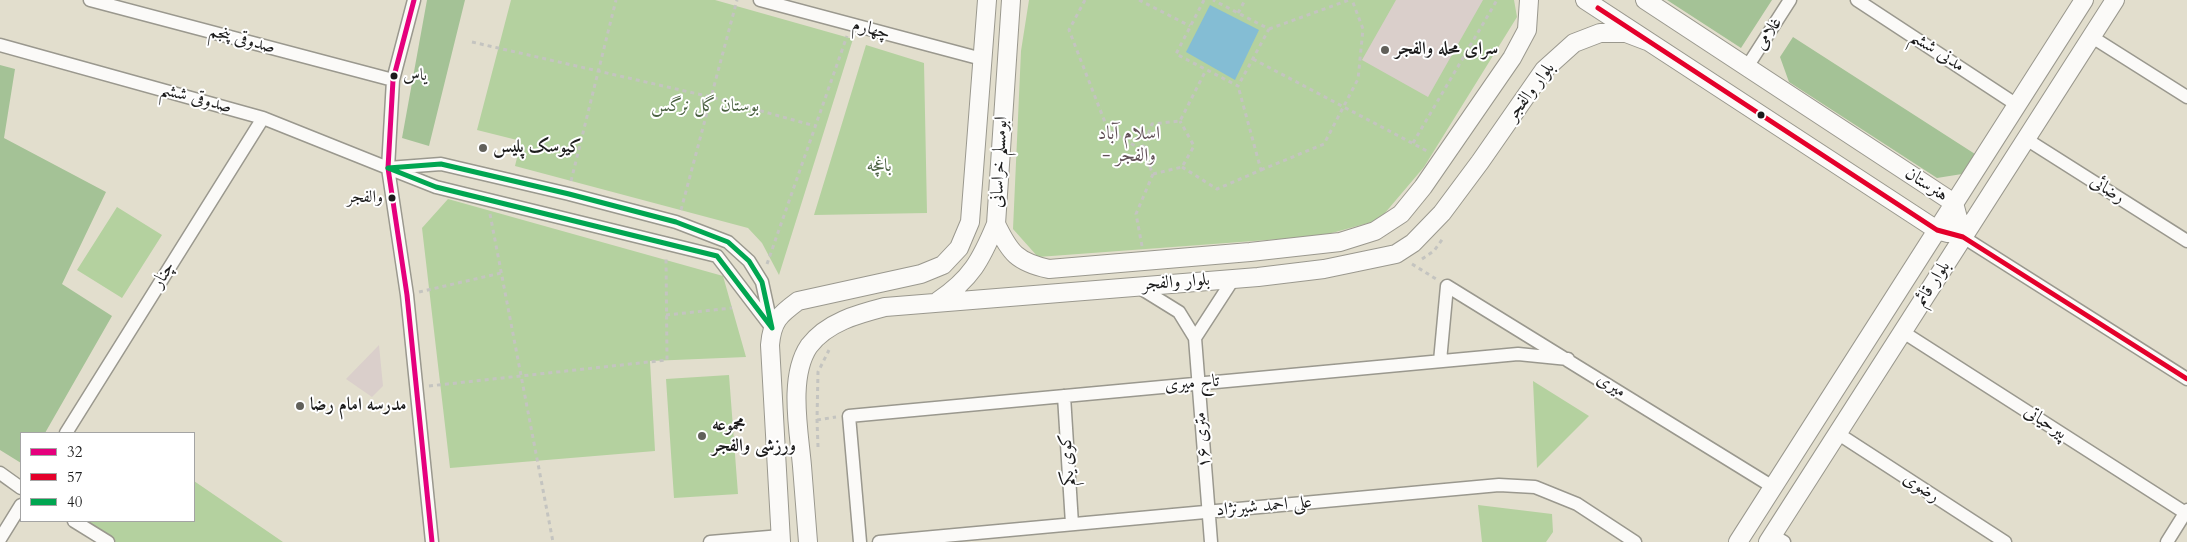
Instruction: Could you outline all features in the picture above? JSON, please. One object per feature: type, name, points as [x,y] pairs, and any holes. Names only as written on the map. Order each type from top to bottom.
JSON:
[{"type":"main road","name":"ابومسلم خراسانی","points":[[772,328],[784,312],[798,301],[921,274],[943,265],[959,248],[970,222],[987,0]]},
{"type":"main road","name":"ابومسلم خراسانی","points":[[938,302],[958,287],[972,272],[985,251],[996,224],[1011,0]]},
{"type":"main road","name":"بلوار والفجر","points":[[996,224],[1007,247],[1033,265],[1049,269],[1250,252],[1340,242],[1375,231],[1401,214],[1423,187],[1512,58],[1526,30],[1529,0]]},
{"type":"main road","name":"هنرستان","points":[[1585,0],[1937,230],[1963,237]]},
{"type":"main road","name":"هنرستان","points":[[1645,0],[1954,204],[1963,237]]},
{"type":"main road","name":"بلوار قائم","points":[[1738,542],[2084,0]]},
{"type":"main road","name":"بلوار قائم","points":[[1775,540],[1837,434],[2115,0]]},
{"type":"main road","name":"بلوار والفجر","points":[[808,538],[796,400],[799,370],[809,347],[825,331],[851,316],[885,307],[1324,269],[1396,254],[1413,243],[1442,213],[1544,70],[1574,43],[1600,33],[1626,33],[1648,41]]},
{"type":"main road","points":[[772,328],[770,345],[781,539],[808,538]]},
{"type":"street","name":"صدوقی پنجم","points":[[90,0],[393,80]]},
{"type":"street","points":[[414,0],[393,80],[388,168],[407,295],[432,542]]},
{"type":"street","name":"چهارم","points":[[760,0],[982,59]]},
{"type":"street","name":"غلامی","points":[[1747,67],[1790,0]]},
{"type":"street","name":"مدنی ششم","points":[[1857,0],[2017,105]]},
{"type":"street","points":[[2092,37],[2187,97]]},
{"type":"street","name":"صدوقی ششم","points":[[0,45],[263,118],[436,187],[717,256],[772,328]]},
{"type":"street","name":"چنار","points":[[67,432],[263,118]]},
{"type":"street","name":"رضائی","points":[[2026,139],[2187,241]]},
{"type":"street","points":[[388,168],[441,164],[569,194],[676,222],[728,242],[749,261],[762,282],[772,328]]},
{"type":"street","points":[[1963,237],[2187,379]]},
{"type":"street","points":[[1137,286],[1179,312],[1195,338],[1234,278]]},
{"type":"street","points":[[1440,361],[1447,286]]},
{"type":"street","name":"میری","points":[[1447,286],[1773,487]]},
{"type":"street","name":"پیرحیاتی","points":[[1903,332],[2186,512]]},
{"type":"street","name":"۱۶ متری","points":[[1195,338],[1211,542]]},
{"type":"street","name":"تاج میری","points":[[849,416],[1518,354],[1568,359]]},
{"type":"street","name":"کوی یکم","points":[[1064,396],[1072,524]]},
{"type":"street","points":[[849,416],[860,542]]},
{"type":"street","name":"رضوی","points":[[1837,434],[2005,542]]},
{"type":"street","points":[[0,474],[20,487]]},
{"type":"street","name":"علی احمد شیرنژاد","points":[[879,542],[1499,485],[1535,487],[1577,504],[1635,542]]},
{"type":"street","points":[[0,539],[20,507]]},
{"type":"street","points":[[2167,542],[2186,512]]},
{"type":"street","points":[[76,522],[108,542]]},
{"type":"street","points":[[710,542],[781,539]]},
{"type":"path","points":[[569,194],[616,0]]},
{"type":"path","points":[[676,222],[712,97],[737,0]]},
{"type":"path","points":[[1085,0],[1070,30],[1108,130],[1142,150],[1153,174],[1136,214],[1146,261]]},
{"type":"path","points":[[1138,0],[1190,26]]},
{"type":"path","points":[[1204,0],[1176,54],[1238,86]]},
{"type":"path","points":[[1213,0],[1269,29]]},
{"type":"path","points":[[1238,13],[1245,0]]},
{"type":"path","points":[[1153,174],[1182,167],[1217,189],[1324,144],[1358,79],[1363,28],[1350,0],[1269,29],[1238,86],[1261,170]]},
{"type":"path","points":[[1413,143],[1497,0]]},
{"type":"path","points":[[762,282],[850,24]]},
{"type":"path","points":[[472,42],[712,97],[815,126]]},
{"type":"path","points":[[1253,59],[1442,158]]},
{"type":"path","points":[[1180,121],[1206,70]]},
{"type":"path","points":[[1142,150],[1152,124],[1180,121]]},
{"type":"path","points":[[1180,121],[1194,146],[1182,167]]},
{"type":"path","points":[[489,210],[553,542]]},
{"type":"path","points":[[416,387],[520,374],[667,360],[666,247]]},
{"type":"path","points":[[1396,254],[1447,286]]},
{"type":"path","points":[[407,295],[501,273]]},
{"type":"path","points":[[666,315],[732,308]]},
{"type":"path","points":[[817,420],[849,416]]},
{"type":"green space","points":[[427,0],[465,0],[429,146],[402,138]]},
{"type":"green space","name":"بوستان گل نرگس","points":[[511,0],[715,0],[853,39],[779,275],[762,243],[748,228],[515,166],[521,141],[477,130]]},
{"type":"green space","points":[[1029,0],[1514,0],[1517,17],[1424,167],[1379,220],[1321,236],[1038,257],[1013,229],[1021,51]]},
{"type":"green space","points":[[1667,0],[1772,0],[1741,48]]},
{"type":"green space","points":[[1793,37],[1975,154],[1962,174],[1937,178],[1789,82],[1780,57]]},
{"type":"green space","name":"باغچه","points":[[866,45],[924,63],[927,213],[814,215]]},
{"type":"green space","points":[[0,65],[15,69],[4,138],[106,192],[62,284],[112,316],[46,432],[20,432],[20,462],[0,450]]},
{"type":"green space","points":[[448,199],[723,276],[746,357],[650,361],[655,451],[450,468],[422,228]]},
{"type":"green space","points":[[117,207],[162,235],[122,298],[77,270]]},
{"type":"green space","name":"مجموعه ورزشی والفجر","points":[[729,375],[738,494],[674,498],[666,379]]},
{"type":"green space","points":[[1533,381],[1589,416],[1537,468]]},
{"type":"green space","points":[[195,482],[283,542],[116,542],[86,522],[195,522]]},
{"type":"green space","points":[[1478,505],[1552,514],[1553,532],[1546,542],[1482,542]]},
{"type":"water","points":[[1210,5],[1259,30],[1235,80],[1186,52]]},
{"type":"building","points":[[1396,0],[1483,0],[1428,97],[1362,60]]},
{"type":"building","points":[[379,345],[383,386],[372,397],[346,379]]},
{"type":"transit line","name":"32","points":[[414,0],[393,80],[388,168],[407,295],[432,542]]},
{"type":"transit line","name":"57","points":[[1598,8],[1937,230],[1963,237],[2187,379]]},
{"type":"transit line","name":"40","points":[[441,164],[569,194],[676,222],[728,242],[749,261],[762,282],[772,328],[717,256],[436,187],[388,168],[441,164]]},
{"type":"place","name":"سرای محله والفجر","points":[[1385,50]]},
{"type":"place","name":"یاس","points":[[394,76]]},
{"type":"place","name":"کیوسک پلیس","points":[[483,148]]},
{"type":"place","name":"والفجر","points":[[392,198]]},
{"type":"place","name":"مدرسه امام رضا","points":[[300,406]]},
{"type":"place","name":"مجموعه ورزشی والفجر","points":[[702,436]]},
{"type":"district","name":"اسلام آباد - والفجر","points":[[1129,146]]}]
